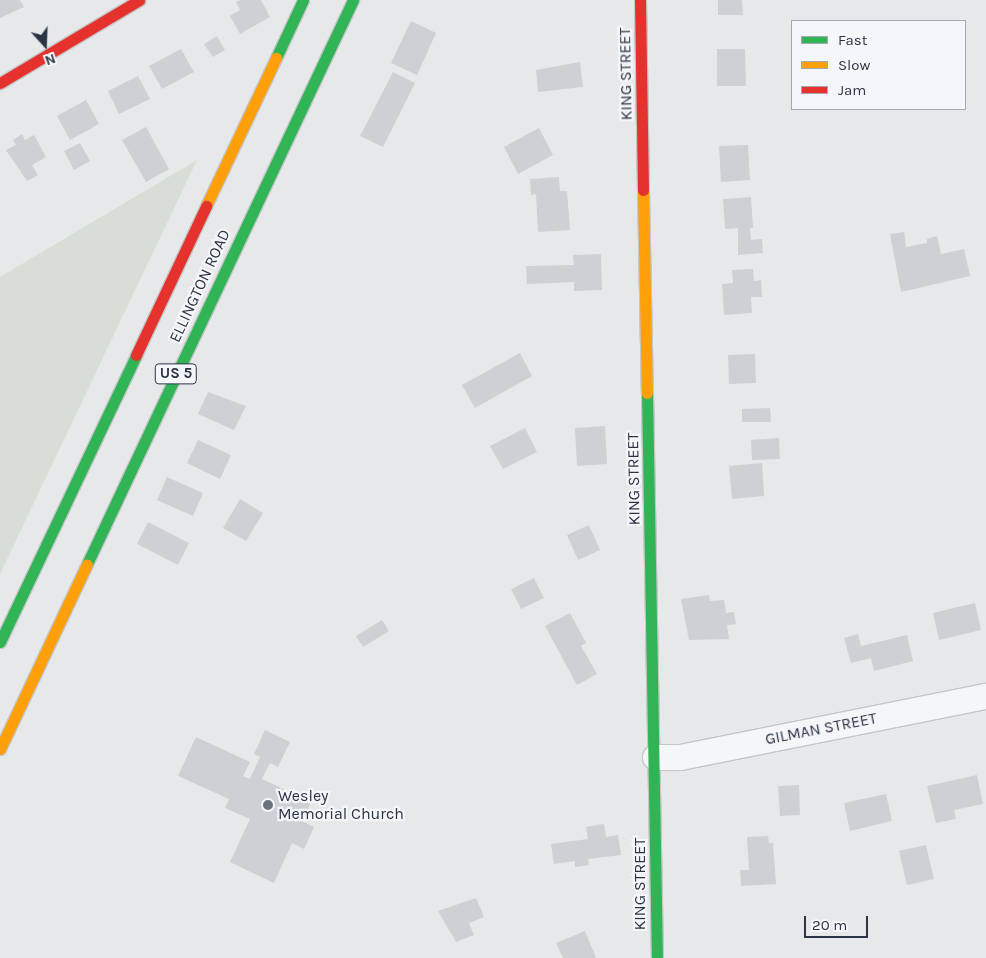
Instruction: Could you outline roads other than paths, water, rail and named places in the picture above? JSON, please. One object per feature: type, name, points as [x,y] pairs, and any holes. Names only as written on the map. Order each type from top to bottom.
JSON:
[{"type":"main road","points":[[0,83],[140,0]]},
{"type":"main road","name":"ELLINGTON ROAD","points":[[0,642],[303,0]]},
{"type":"main road","name":"ELLINGTON ROAD","points":[[0,748],[353,0]]},
{"type":"main road","name":"KING STREET","points":[[640,0],[655,757],[656,958]]},
{"type":"street","name":"GILMAN STREET","points":[[655,757],[680,756],[986,696]]},
{"type":"place","name":"Wesley Memorial Church","points":[[268,805]]}]
